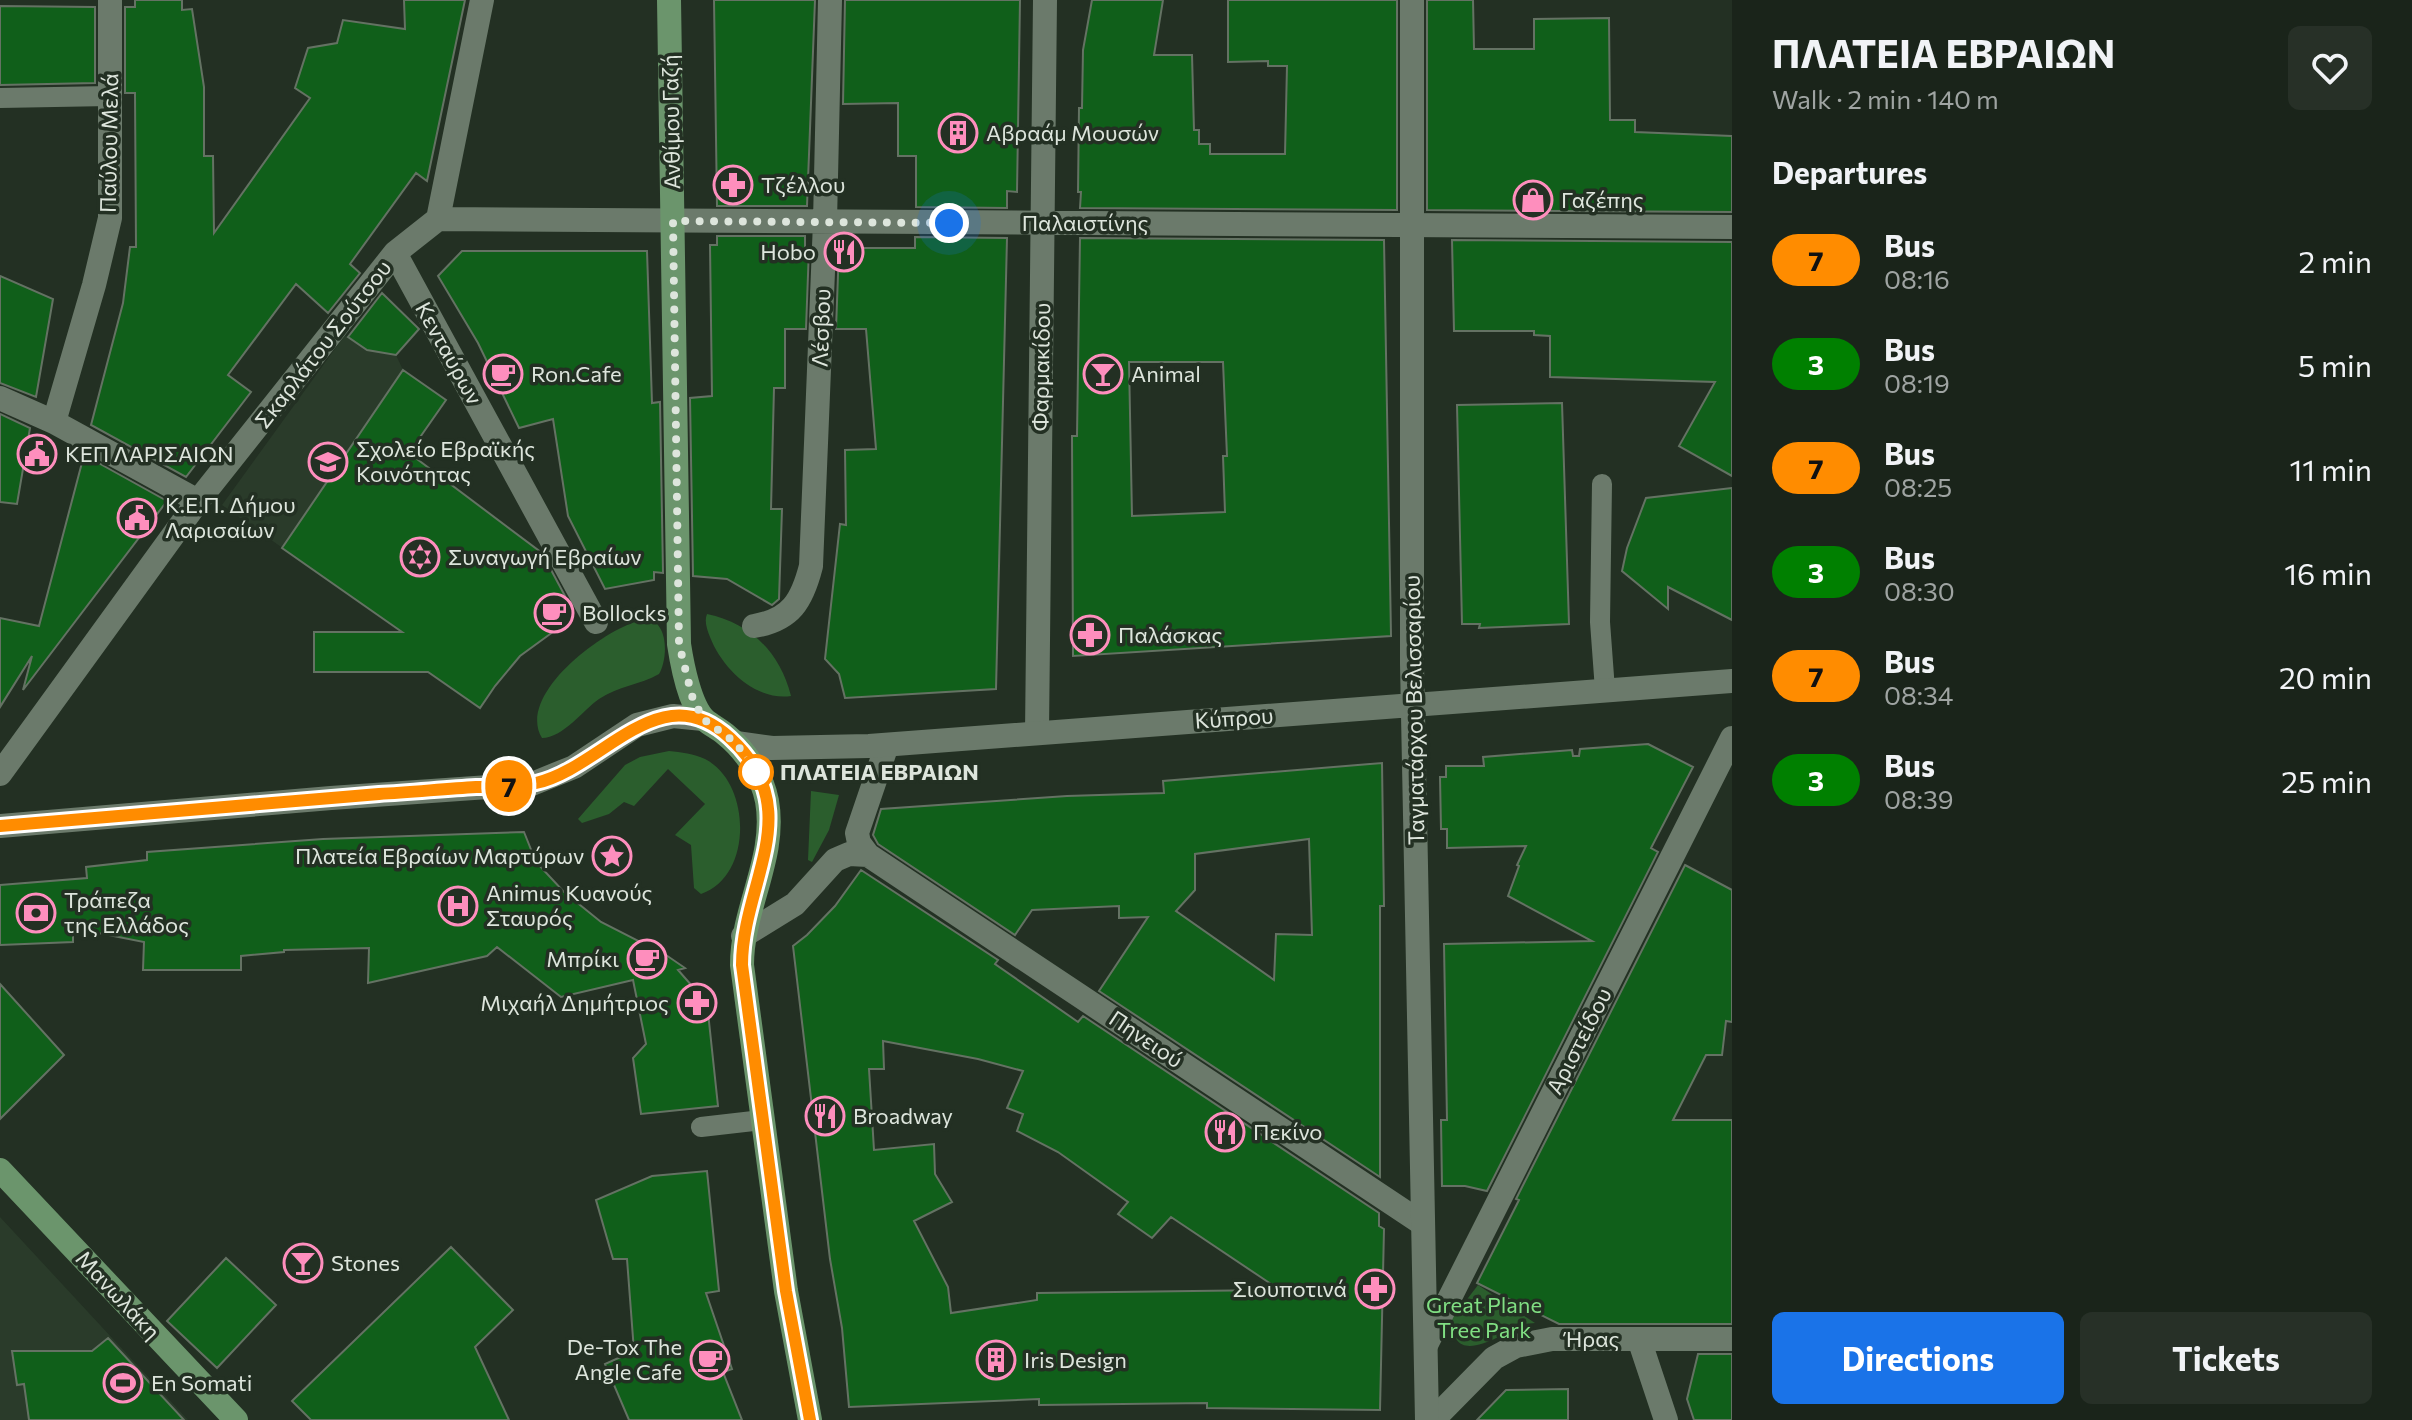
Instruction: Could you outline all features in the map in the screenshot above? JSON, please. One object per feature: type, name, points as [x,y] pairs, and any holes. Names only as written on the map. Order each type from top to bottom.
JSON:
[{"type":"main road","name":"Ανθίμου Γαζή","points":[[669,0],[679,644],[692,696],[703,719]]},
{"type":"main road","points":[[703,719],[736,743],[764,790],[769,830],[743,936],[742,965],[786,1291],[810,1420]]},
{"type":"main road","name":"Μανωλάκη","points":[[0,1170],[236,1420]]},
{"type":"street","name":"Παύλου Μελά","points":[[54,422],[110,218],[110,0]]},
{"type":"street","points":[[438,219],[482,0]]},
{"type":"street","name":"Λέσβου","points":[[754,626],[775,622],[793,608],[806,587],[811,566],[825,222],[830,0]]},
{"type":"street","name":"Φαρμακίδου","points":[[1037,733],[1045,0]]},
{"type":"street","name":"Ταγματάρχου Βελισσαρίου","points":[[1412,0],[1412,705],[1427,1420]]},
{"type":"street","name":"Παλαιστίνης","points":[[438,219],[1732,227]]},
{"type":"street","name":"Σκαρλάτου Σούτσου","points":[[0,774],[198,501],[395,253],[438,219]]},
{"type":"street","name":"Κενταύρων","points":[[395,253],[596,622]]},
{"type":"street","points":[[0,398],[54,422],[198,501]]},
{"type":"street","name":"Κύπρου","points":[[736,743],[810,749],[887,745],[1732,681]]},
{"type":"street","points":[[0,826],[524,785],[541,782],[574,767],[637,725],[673,716],[703,719]]},
{"type":"street","name":"Αριστείδου","points":[[1426,1345],[1732,738]]},
{"type":"street","points":[[868,855],[859,843],[857,833],[887,745]]},
{"type":"street","points":[[743,936],[795,904],[835,860],[849,854],[868,855]]},
{"type":"street","name":"Πηνειού","points":[[868,855],[1423,1224]]},
{"type":"street","name":"Ήρας","points":[[1433,1420],[1494,1358],[1516,1346],[1552,1339],[1732,1339]]},
{"type":"street","points":[[1639,1339],[1666,1420]]},
{"type":"lane","points":[[0,98],[110,96]]},
{"type":"lane","points":[[1602,484],[1600,622],[1605,690]]},
{"type":"lane","points":[[701,1127],[762,1120]]},
{"type":"shaded area","name":"Σχολείο Εβραϊκής Κοινότητας","points":[[345,335],[367,350],[396,355],[403,370],[446,400],[322,576],[222,505]]},
{"type":"shaded area","points":[[0,1217],[188,1420],[0,1420]]},
{"type":"green space","points":[[707,614],[737,624],[761,642],[779,666],[791,696],[778,696],[753,688],[731,671],[715,649],[706,622]]},
{"type":"green space","points":[[646,619],[654,621],[663,633],[665,651],[659,674],[606,695],[565,729],[542,738],[537,720],[542,702],[553,683],[589,648],[610,634]]},
{"type":"green space","points":[[669,751],[701,757],[720,771],[732,788],[738,808],[738,850],[730,869],[718,884],[701,894],[694,888],[691,845],[675,835],[705,804],[668,769],[634,806],[624,802],[609,814],[582,823],[578,819],[625,765],[640,757]]},
{"type":"green space","points":[[811,791],[839,795],[829,830],[812,862],[808,860]]},
{"type":"green space","name":"Great Plane Tree Park","points":[[1478,1285],[1535,1323],[1484,1343],[1471,1346],[1461,1344],[1454,1336],[1452,1319]]},
{"type":"building","points":[[135,0],[182,0],[182,10],[192,9],[204,87],[204,156],[213,156],[214,233],[310,98],[295,88],[308,48],[337,43],[343,20],[405,29],[404,0],[465,0],[427,181],[416,173],[350,264],[360,273],[328,313],[296,284],[228,375],[251,392],[186,477],[91,425],[123,303],[130,247],[136,247],[135,93],[125,93],[125,7],[135,7]]},
{"type":"building","points":[[714,0],[815,0],[807,206],[717,206]]},
{"type":"building","points":[[845,0],[1020,0],[1017,192],[1007,191],[1007,208],[916,207],[916,156],[898,156],[898,103],[843,104]]},
{"type":"building","points":[[1092,0],[1163,0],[1154,55],[1192,55],[1194,130],[1199,130],[1199,144],[1210,144],[1210,154],[1285,154],[1287,66],[1268,66],[1268,61],[1228,62],[1228,0],[1397,0],[1397,210],[1080,208],[1079,108],[1082,108],[1083,50]]},
{"type":"building","points":[[1427,0],[1473,0],[1474,49],[1534,49],[1534,19],[1609,18],[1610,120],[1635,120],[1635,132],[1732,136],[1732,212],[1427,210]]},
{"type":"building","points":[[0,6],[95,7],[95,83],[0,85]]},
{"type":"building","points":[[717,236],[805,236],[805,248],[809,248],[806,329],[785,329],[785,388],[774,388],[771,509],[782,509],[779,599],[772,605],[727,579],[693,576],[690,398],[712,396],[710,245],[717,245]]},
{"type":"building","points":[[915,237],[1007,238],[996,689],[845,698],[839,674],[825,659],[840,524],[846,525],[845,450],[876,449],[866,329],[836,329],[839,248],[915,248]]},
{"type":"building","points":[[1080,238],[1384,240],[1391,636],[1073,656],[1072,436],[1077,436]],"holes":[[[1129,362],[1223,362],[1227,456],[1223,456],[1225,512],[1132,516]]]},
{"type":"building","points":[[1452,240],[1732,242],[1732,476],[1679,446],[1715,382],[1550,377],[1550,336],[1534,335],[1534,331],[1454,331]]},
{"type":"building","points":[[462,251],[647,251],[652,403],[660,402],[663,573],[654,572],[654,580],[605,589],[568,516],[553,419],[519,428],[478,343],[438,276]]},
{"type":"building","points":[[0,276],[53,299],[36,397],[0,383]]},
{"type":"building","points":[[382,293],[419,329],[396,355],[367,350],[348,337]]},
{"type":"building","points":[[403,370],[446,400],[409,453],[542,553],[565,596],[557,597],[568,621],[520,656],[480,708],[428,672],[314,672],[314,632],[402,632],[282,548]]},
{"type":"building","points":[[1562,403],[1569,624],[1479,628],[1480,624],[1462,624],[1457,405]]},
{"type":"building","points":[[0,414],[30,428],[17,504],[0,502]]},
{"type":"building","points":[[84,455],[167,501],[23,690],[32,656],[0,707],[0,618],[39,626]]},
{"type":"building","points":[[1732,488],[1732,620],[1668,587],[1668,609],[1622,571],[1627,548],[1646,498]]},
{"type":"building","points":[[1648,744],[1693,767],[1651,848],[1658,852],[1487,1191],[1465,1186],[1442,1186],[1441,1120],[1447,1120],[1444,944],[1592,941],[1508,896],[1526,846],[1447,848],[1447,829],[1441,829],[1440,777],[1446,777],[1446,766],[1484,766],[1483,757],[1572,750],[1573,756],[1579,756],[1580,749]]},
{"type":"building","points":[[1382,763],[1384,906],[1380,906],[1380,1177],[1099,991],[1148,917],[1119,918],[1119,906],[1032,910],[1015,935],[878,844],[873,835],[881,809],[1067,796],[1164,793],[1163,781]],"holes":[[[1309,839],[1312,935],[1276,934],[1274,980],[1176,911],[1195,890],[1195,854]]]},
{"type":"building","points":[[524,832],[536,862],[564,892],[601,922],[685,968],[678,970],[707,1003],[718,1106],[641,1114],[633,1058],[646,1044],[633,980],[561,997],[497,947],[487,956],[368,983],[369,948],[284,950],[241,956],[241,970],[143,970],[144,942],[73,928],[73,942],[0,945],[0,885],[87,878],[86,867],[147,860],[147,852],[323,839]]},
{"type":"building","points":[[1685,865],[1732,890],[1732,1022],[1726,1021],[1722,1055],[1706,1055],[1673,1120],[1732,1120],[1732,1324],[1559,1324],[1477,1283],[1519,1200],[1516,1199]]},
{"type":"building","points":[[861,870],[998,960],[995,964],[1078,1022],[1083,1016],[1379,1213],[1379,1226],[1384,1229],[1380,1410],[1207,1408],[1207,1403],[1039,1405],[1039,1399],[849,1407],[842,1328],[830,1259],[793,946],[835,906]],"holes":[[[883,1041],[1023,1071],[1007,1108],[1023,1114],[1017,1131],[1058,1152],[1128,1202],[1118,1214],[1152,1238],[1171,1217],[1280,1290],[1037,1293],[1037,1300],[951,1313],[948,1287],[914,1221],[952,1202],[935,1174],[934,1144],[874,1150],[869,1069],[884,1069]]]},
{"type":"building","points":[[0,984],[64,1055],[0,1119]]},
{"type":"building","points":[[707,1171],[719,1291],[706,1293],[732,1369],[723,1372],[742,1420],[629,1420],[605,1364],[634,1351],[627,1259],[613,1259],[596,1200],[652,1176]]},
{"type":"building","points":[[451,1247],[513,1310],[475,1347],[509,1420],[311,1420],[292,1401]]},
{"type":"building","points":[[226,1258],[276,1305],[217,1368],[167,1321]]},
{"type":"building","points":[[108,1338],[184,1420],[29,1420],[24,1384],[17,1385],[12,1351],[92,1351]]},
{"type":"building","points":[[1698,1354],[1732,1354],[1732,1420],[1694,1420],[1687,1399]]},
{"type":"building","points":[[1568,1389],[1568,1420],[1477,1420],[1506,1390]]},
{"type":"bus line","name":"7","points":[[0,826],[524,785],[541,782],[582,762],[637,725],[673,716],[690,716],[703,719],[719,729],[748,758],[767,802],[768,845],[743,936],[742,965],[786,1291],[810,1420]]},
{"type":"place","name":"Αβραάμ Μουσών","points":[[958,133]]},
{"type":"place","name":"Τζέλλου","points":[[733,185]]},
{"type":"place","name":"Γαζέπης","points":[[1533,200]]},
{"type":"place","name":"Hobo","points":[[844,252]]},
{"type":"place","name":"Ron.Cafe","points":[[503,374]]},
{"type":"place","name":"Animal","points":[[1103,374]]},
{"type":"place","name":"ΚΕΠ ΛΑΡΙΣΑΙΩΝ","points":[[37,454]]},
{"type":"place","name":"Σχολείο Εβραϊκής Κοινότητας","points":[[328,462]]},
{"type":"place","name":"Κ.Ε.Π. Δήμου Λαρισαίων","points":[[137,518]]},
{"type":"place","name":"Συναγωγή Εβραίων","points":[[420,557]]},
{"type":"place","name":"Bollocks","points":[[554,613]]},
{"type":"place","name":"Παλάσκας","points":[[1090,635]]},
{"type":"place","name":"ΠΛΑΤΕΙΑ ΕΒΡΑΙΩΝ","points":[[756,772]]},
{"type":"place","name":"Πλατεία Εβραίων Μαρτύρων","points":[[612,856]]},
{"type":"place","name":"Animus Κυανούς Σταυρός","points":[[458,906]]},
{"type":"place","name":"Τράπεζα της Ελλάδος","points":[[36,913]]},
{"type":"place","name":"Μπρίκι","points":[[647,959]]},
{"type":"place","name":"Μιχαήλ Δημήτριος","points":[[697,1003]]},
{"type":"place","name":"Broadway","points":[[825,1116]]},
{"type":"place","name":"Πεκίνο","points":[[1225,1132]]},
{"type":"place","name":"Stones","points":[[303,1263]]},
{"type":"place","name":"Σιουποτινά","points":[[1375,1289]]},
{"type":"place","name":"De-Tox The Angle Cafe","points":[[710,1360]]},
{"type":"place","name":"Iris Design","points":[[996,1360]]},
{"type":"place","name":"En Somati","points":[[123,1383]]},
{"type":"route","points":[[756,772],[736,743],[703,719],[682,665],[677,615],[673,221],[949,223]]}]
